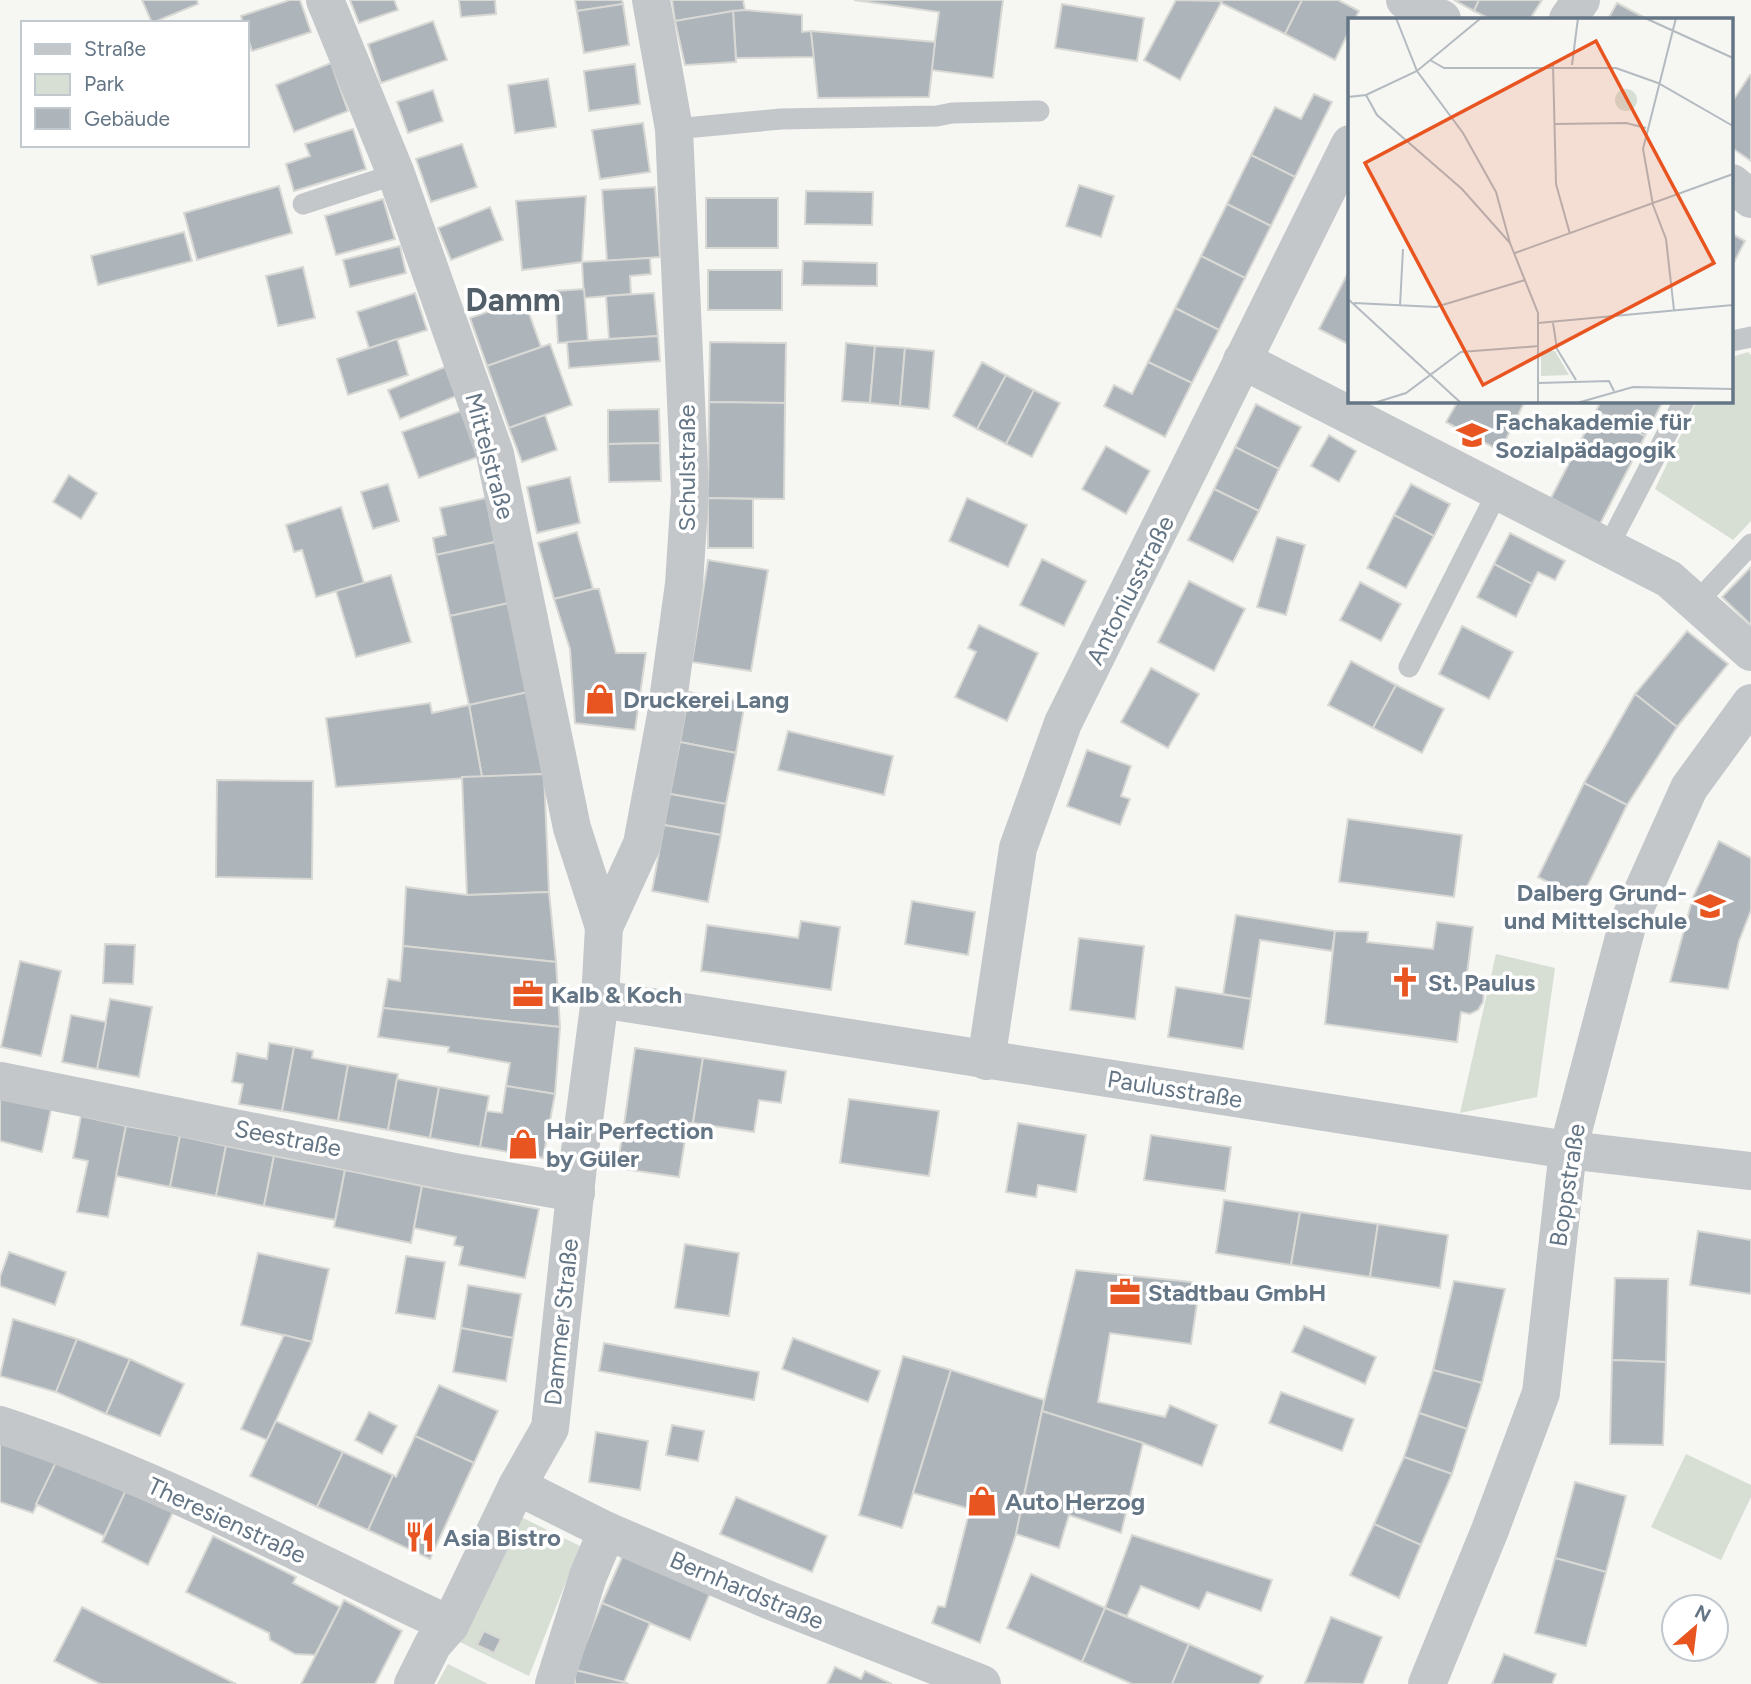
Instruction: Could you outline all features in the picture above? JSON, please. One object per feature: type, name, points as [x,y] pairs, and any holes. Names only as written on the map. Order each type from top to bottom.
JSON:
[{"type":"street","name":"Mittelstraße","points":[[325,0],[396,174],[495,454],[572,828],[604,927]]},
{"type":"street","name":"Schulstraße","points":[[604,927],[642,844],[666,715],[684,584],[691,492],[674,130],[651,0]]},
{"type":"street","points":[[1569,18],[1581,0]]},
{"type":"street","name":"Antoniusstraße","points":[[986,1061],[1018,848],[1059,735],[1191,468],[1241,360],[1348,149]]},
{"type":"street","points":[[1734,185],[1751,199]]},
{"type":"street","points":[[1241,360],[1669,579],[1751,652]]},
{"type":"street","name":"Boppstraße","points":[[1427,1684],[1490,1530],[1541,1392],[1568,1150],[1627,926],[1689,788],[1751,703]]},
{"type":"street","name":"Dammer Straße","points":[[413,1684],[433,1644],[450,1625],[517,1486],[550,1428],[600,999],[604,927]]},
{"type":"street","name":"Paulusstraße","points":[[600,999],[1568,1150],[1751,1171]]},
{"type":"street","name":"Seestraße","points":[[0,1081],[454,1172],[576,1193]]},
{"type":"street","name":"Theresienstraße","points":[[0,1424],[52,1442],[209,1509],[450,1625]]},
{"type":"street","name":"Bernhardstraße","points":[[517,1486],[607,1531],[771,1601],[982,1684]]},
{"type":"street","points":[[554,1684],[588,1576],[607,1531]]},
{"type":"lane","points":[[674,130],[781,119],[937,117],[951,113],[1039,111]]},
{"type":"lane","points":[[303,204],[396,174]]},
{"type":"lane","points":[[1608,547],[1683,402]]},
{"type":"lane","points":[[1409,667],[1498,491]]},
{"type":"lane","points":[[1696,603],[1751,544]]},
{"type":"green space","points":[[1748,352],[1751,355],[1751,521],[1733,540],[1655,489],[1697,402],[1734,402],[1734,356]]},
{"type":"green space","points":[[1496,954],[1555,968],[1537,1097],[1460,1113]]},
{"type":"green space","points":[[1686,1454],[1751,1485],[1751,1497],[1721,1560],[1651,1527]]},
{"type":"green space","points":[[521,1517],[580,1546],[529,1676],[460,1642]]},
{"type":"green space","points":[[448,1664],[488,1684],[437,1684]]},
{"type":"building","points":[[142,0],[197,0],[198,4],[151,21]]},
{"type":"building","points":[[290,0],[300,0],[311,32],[252,51],[248,38],[248,21],[242,21],[241,16]]},
{"type":"building","points":[[350,0],[394,0],[398,10],[359,23]]},
{"type":"building","points":[[459,0],[495,0],[496,14],[461,17]]},
{"type":"building","points":[[575,0],[622,0],[623,4],[577,11]]},
{"type":"building","points":[[672,0],[743,0],[745,10],[675,21]]},
{"type":"building","points":[[854,0],[1003,0],[993,78],[931,70],[939,12]]},
{"type":"building","points":[[1176,0],[1222,1],[1180,80],[1144,60]]},
{"type":"building","points":[[1223,0],[1302,0],[1285,34],[1221,3]]},
{"type":"building","points":[[1302,0],[1338,0],[1359,11],[1356,18],[1348,18],[1348,33],[1335,60],[1285,34]]},
{"type":"building","points":[[1454,0],[1479,0],[1474,11]]},
{"type":"building","points":[[1479,0],[1542,0],[1531,18],[1488,18],[1474,11]]},
{"type":"building","points":[[1617,3],[1645,18],[1609,18]]},
{"type":"building","points":[[623,4],[629,45],[584,53],[577,11]]},
{"type":"building","points":[[1062,4],[1144,18],[1137,61],[1055,48]]},
{"type":"building","points":[[733,11],[802,15],[802,32],[811,31],[814,57],[736,58]]},
{"type":"building","points":[[733,11],[736,62],[685,65],[675,21]]},
{"type":"building","points":[[433,21],[447,60],[381,83],[368,44]]},
{"type":"building","points":[[811,31],[935,42],[929,97],[818,98]]},
{"type":"building","points":[[331,63],[348,111],[294,132],[276,85]]},
{"type":"building","points":[[635,64],[640,104],[589,111],[584,71]]},
{"type":"building","points":[[1750,75],[1751,161],[1734,149],[1734,99]]},
{"type":"building","points":[[548,79],[556,127],[515,133],[508,85]]},
{"type":"building","points":[[433,90],[443,121],[408,133],[397,102]]},
{"type":"building","points":[[1314,94],[1332,102],[1295,177],[1251,155],[1275,107],[1301,119]]},
{"type":"building","points":[[643,123],[650,172],[600,179],[592,130]]},
{"type":"building","points":[[353,129],[366,169],[294,191],[286,164],[310,156],[305,144]]},
{"type":"building","points":[[462,144],[477,187],[431,202],[416,159]]},
{"type":"building","points":[[1251,155],[1295,177],[1271,226],[1227,204]]},
{"type":"building","points":[[1079,185],[1114,196],[1101,237],[1066,226]]},
{"type":"building","points":[[279,186],[292,233],[197,260],[184,213]]},
{"type":"building","points":[[655,187],[660,257],[607,261],[602,190]]},
{"type":"building","points":[[806,191],[873,192],[872,225],[805,224]]},
{"type":"building","points":[[586,196],[582,262],[522,270],[516,201]]},
{"type":"building","points":[[706,198],[778,198],[778,248],[706,248]]},
{"type":"building","points":[[383,199],[395,239],[336,255],[325,216]]},
{"type":"building","points":[[1227,204],[1271,226],[1245,278],[1201,256]]},
{"type":"building","points":[[490,207],[503,240],[451,260],[438,228]]},
{"type":"building","points":[[184,232],[192,261],[98,285],[91,256]]},
{"type":"building","points":[[1734,235],[1745,241],[1734,262]]},
{"type":"building","points":[[400,246],[406,273],[350,287],[343,260]]},
{"type":"building","points":[[1201,256],[1245,278],[1219,330],[1175,308]]},
{"type":"building","points":[[650,258],[651,274],[630,276],[631,294],[584,298],[582,262]]},
{"type":"building","points":[[803,261],[877,263],[877,286],[802,285]]},
{"type":"building","points":[[303,267],[315,318],[278,326],[266,276]]},
{"type":"building","points":[[708,270],[782,270],[782,310],[708,310]]},
{"type":"building","points":[[1348,273],[1348,344],[1319,329]]},
{"type":"building","points":[[584,289],[588,341],[558,343],[555,291]]},
{"type":"building","points":[[415,293],[427,330],[369,348],[357,312]]},
{"type":"building","points":[[654,293],[658,336],[609,339],[606,296]]},
{"type":"building","points":[[524,299],[541,347],[487,366],[470,318]]},
{"type":"building","points":[[1175,308],[1219,330],[1192,383],[1148,362]]},
{"type":"building","points":[[658,336],[660,361],[569,368],[567,342]]},
{"type":"building","points":[[397,339],[408,375],[348,395],[337,359]]},
{"type":"building","points":[[710,342],[786,343],[785,403],[709,402]]},
{"type":"building","points":[[846,343],[875,346],[870,403],[842,401]]},
{"type":"building","points":[[550,344],[572,405],[509,428],[487,366]]},
{"type":"building","points":[[875,346],[905,348],[900,406],[870,403]]},
{"type":"building","points":[[905,348],[934,351],[929,409],[900,406]]},
{"type":"building","points":[[982,362],[1006,375],[977,429],[953,416]]},
{"type":"building","points":[[1148,362],[1192,383],[1165,437],[1104,406],[1114,385],[1132,394]]},
{"type":"building","points":[[445,367],[456,396],[400,419],[388,390]]},
{"type":"building","points":[[1006,375],[1034,390],[1006,444],[977,429]]},
{"type":"building","points":[[1034,390],[1060,403],[1032,457],[1006,444]]},
{"type":"building","points":[[709,402],[785,403],[784,499],[708,498]]},
{"type":"building","points":[[1457,402],[1524,402],[1500,451],[1446,422]]},
{"type":"building","points":[[1600,402],[1662,402],[1645,436],[1596,411]]},
{"type":"building","points":[[1256,404],[1301,427],[1279,469],[1235,447]]},
{"type":"building","points":[[659,409],[660,443],[608,444],[608,410]]},
{"type":"building","points":[[461,411],[478,457],[419,478],[402,432]]},
{"type":"building","points":[[1596,411],[1645,436],[1600,524],[1551,498]]},
{"type":"building","points":[[545,415],[557,450],[522,462],[509,428]]},
{"type":"building","points":[[1329,435],[1356,451],[1339,482],[1311,466]]},
{"type":"building","points":[[660,443],[661,481],[609,482],[608,444]]},
{"type":"building","points":[[1106,446],[1150,471],[1126,514],[1082,489]]},
{"type":"building","points":[[1235,447],[1279,469],[1259,511],[1214,489]]},
{"type":"building","points":[[69,475],[97,493],[81,519],[53,502]]},
{"type":"building","points":[[570,477],[580,523],[537,533],[527,487]]},
{"type":"building","points":[[388,484],[399,521],[373,529],[361,492]]},
{"type":"building","points":[[1411,484],[1450,504],[1434,536],[1394,515]]},
{"type":"building","points":[[1214,489],[1259,511],[1233,562],[1188,540]]},
{"type":"building","points":[[486,498],[495,542],[436,555],[433,538],[446,535],[440,508]]},
{"type":"building","points":[[708,498],[753,499],[753,548],[708,548]]},
{"type":"building","points":[[967,498],[1027,525],[1008,567],[949,541]]},
{"type":"building","points":[[341,507],[364,583],[316,597],[302,550],[294,552],[286,525]]},
{"type":"building","points":[[1394,515],[1434,536],[1406,588],[1367,568]]},
{"type":"building","points":[[577,532],[593,589],[554,599],[538,543]]},
{"type":"building","points":[[1510,533],[1565,561],[1555,580],[1538,572],[1532,584],[1494,564]]},
{"type":"building","points":[[1277,537],[1305,545],[1286,615],[1257,607]]},
{"type":"building","points":[[495,542],[509,603],[450,616],[436,555]]},
{"type":"building","points":[[1042,559],[1086,581],[1064,626],[1020,605]]},
{"type":"building","points":[[708,560],[768,570],[751,671],[692,662]]},
{"type":"building","points":[[1494,564],[1532,584],[1516,617],[1477,597]]},
{"type":"building","points":[[1751,567],[1751,625],[1722,597]]},
{"type":"building","points":[[391,575],[411,642],[356,657],[336,591]]},
{"type":"building","points":[[1189,581],[1245,609],[1214,671],[1158,642]]},
{"type":"building","points":[[1360,582],[1401,604],[1381,641],[1340,620]]},
{"type":"building","points":[[599,589],[616,653],[646,653],[635,730],[575,723],[570,649],[554,599]]},
{"type":"building","points":[[509,603],[528,692],[469,705],[450,616]]},
{"type":"building","points":[[979,625],[1038,653],[1007,721],[955,697],[976,652],[968,648]]},
{"type":"building","points":[[1462,626],[1513,652],[1489,699],[1439,674]]},
{"type":"building","points":[[1687,631],[1728,664],[1677,727],[1635,694]]},
{"type":"building","points":[[1351,661],[1396,685],[1373,728],[1328,705]]},
{"type":"building","points":[[1151,668],[1199,694],[1168,748],[1121,722]]},
{"type":"building","points":[[1396,685],[1444,709],[1422,753],[1373,728]]},
{"type":"building","points":[[528,692],[544,774],[482,777],[469,705]]},
{"type":"building","points":[[689,692],[745,702],[736,753],[680,742]]},
{"type":"building","points":[[1635,694],[1677,727],[1627,805],[1584,783]]},
{"type":"building","points":[[430,703],[432,713],[469,705],[482,777],[336,787],[326,718]]},
{"type":"building","points":[[788,731],[893,756],[884,795],[778,770]]},
{"type":"building","points":[[680,742],[736,753],[726,804],[670,794]]},
{"type":"building","points":[[1087,750],[1131,766],[1121,796],[1130,799],[1120,825],[1067,806]]},
{"type":"building","points":[[544,774],[549,892],[467,895],[462,777]]},
{"type":"building","points":[[217,780],[313,781],[312,879],[216,877]]},
{"type":"building","points":[[1584,783],[1627,805],[1581,899],[1538,877]]},
{"type":"building","points":[[670,794],[726,804],[721,835],[664,825]]},
{"type":"building","points":[[1348,819],[1462,835],[1454,897],[1339,882]]},
{"type":"building","points":[[664,825],[721,835],[708,902],[652,891]]},
{"type":"building","points":[[1719,841],[1751,858],[1751,910],[1739,941],[1728,989],[1670,982],[1693,897]]},
{"type":"building","points":[[406,887],[467,895],[549,892],[556,962],[403,946]]},
{"type":"building","points":[[912,901],[975,912],[968,955],[905,944]]},
{"type":"building","points":[[1236,915],[1335,931],[1332,951],[1260,940],[1251,999],[1223,994]]},
{"type":"building","points":[[801,921],[840,927],[831,990],[701,971],[707,925],[798,938]]},
{"type":"building","name":"St. Paulus","points":[[1437,922],[1473,927],[1467,974],[1473,975],[1483,984],[1483,1002],[1478,1010],[1470,1014],[1461,1012],[1457,1042],[1325,1024],[1335,931],[1368,932],[1367,942],[1433,949]]},
{"type":"building","points":[[1079,938],[1144,946],[1135,1019],[1070,1010]]},
{"type":"building","points":[[105,944],[135,945],[133,984],[103,983]]},
{"type":"building","points":[[403,946],[556,962],[560,1027],[383,1008],[388,979],[400,981]]},
{"type":"building","points":[[20,961],[61,971],[41,1056],[1,1047]]},
{"type":"building","points":[[1176,987],[1251,999],[1243,1049],[1168,1037]]},
{"type":"building","points":[[110,999],[152,1007],[139,1077],[97,1069]]},
{"type":"building","points":[[383,1008],[560,1027],[555,1094],[506,1086],[510,1063],[448,1052],[449,1047],[378,1037]]},
{"type":"building","points":[[71,1015],[106,1022],[97,1069],[62,1062]]},
{"type":"building","points":[[269,1043],[294,1047],[282,1111],[239,1104],[243,1084],[232,1082],[237,1053],[267,1059]]},
{"type":"building","points":[[294,1047],[313,1051],[312,1058],[348,1065],[338,1121],[282,1111]]},
{"type":"building","points":[[635,1048],[703,1058],[693,1123],[687,1123],[686,1134],[624,1125]]},
{"type":"building","points":[[703,1058],[786,1071],[781,1103],[759,1100],[754,1132],[693,1123]]},
{"type":"building","points":[[348,1065],[398,1074],[388,1130],[338,1121]]},
{"type":"building","points":[[397,1079],[439,1087],[430,1138],[388,1130]]},
{"type":"building","points":[[506,1086],[555,1094],[543,1158],[480,1147],[486,1111],[502,1113]]},
{"type":"building","points":[[439,1087],[489,1096],[480,1147],[430,1138]]},
{"type":"building","points":[[0,1091],[52,1105],[42,1152],[0,1141]]},
{"type":"building","points":[[849,1099],[939,1111],[929,1176],[840,1163]]},
{"type":"building","points":[[81,1116],[126,1126],[108,1217],[77,1212],[88,1161],[73,1158]]},
{"type":"building","points":[[1018,1123],[1086,1135],[1076,1192],[1038,1185],[1036,1197],[1006,1192]]},
{"type":"building","points":[[624,1125],[686,1134],[679,1177],[617,1168]]},
{"type":"building","points":[[126,1126],[180,1136],[170,1187],[116,1176]]},
{"type":"building","points":[[1151,1135],[1231,1147],[1225,1191],[1144,1180]]},
{"type":"building","points":[[180,1136],[226,1146],[216,1196],[170,1187]]},
{"type":"building","points":[[226,1146],[274,1156],[264,1206],[216,1196]]},
{"type":"building","points":[[274,1156],[345,1170],[335,1220],[264,1206]]},
{"type":"building","points":[[345,1170],[422,1186],[411,1243],[334,1227]]},
{"type":"building","points":[[422,1186],[539,1209],[525,1278],[459,1265],[463,1247],[454,1245],[456,1237],[414,1228]]},
{"type":"building","points":[[1224,1200],[1300,1212],[1291,1265],[1216,1253]]},
{"type":"building","points":[[1300,1212],[1378,1224],[1370,1277],[1291,1265]]},
{"type":"building","points":[[1378,1224],[1448,1235],[1440,1288],[1370,1277]]},
{"type":"building","points":[[1698,1231],[1751,1240],[1751,1294],[1690,1285]]},
{"type":"building","points":[[685,1244],[739,1253],[729,1316],[675,1308]]},
{"type":"building","points":[[9,1252],[66,1272],[55,1305],[0,1286],[0,1277]]},
{"type":"building","points":[[258,1253],[329,1269],[312,1342],[241,1325]]},
{"type":"building","points":[[406,1256],[445,1262],[435,1319],[396,1313]]},
{"type":"building","points":[[1076,1270],[1200,1283],[1191,1344],[1110,1333],[1098,1402],[1165,1417],[1170,1405],[1217,1425],[1202,1466],[1143,1443],[1042,1411]]},
{"type":"building","points":[[1615,1278],[1668,1279],[1666,1362],[1612,1360]]},
{"type":"building","points":[[1454,1281],[1505,1289],[1482,1383],[1433,1370]]},
{"type":"building","points":[[468,1285],[521,1294],[513,1338],[461,1328]]},
{"type":"building","points":[[13,1319],[77,1339],[56,1392],[0,1376]]},
{"type":"building","points":[[1304,1326],[1376,1357],[1365,1384],[1292,1352]]},
{"type":"building","points":[[461,1328],[513,1338],[506,1381],[453,1372]]},
{"type":"building","points":[[284,1335],[312,1342],[267,1440],[241,1429]]},
{"type":"building","points":[[793,1338],[880,1371],[868,1402],[782,1369]]},
{"type":"building","points":[[77,1339],[130,1359],[106,1414],[56,1392]]},
{"type":"building","points":[[604,1343],[759,1372],[754,1400],[599,1371]]},
{"type":"building","points":[[903,1356],[951,1370],[902,1528],[859,1515]]},
{"type":"building","points":[[130,1359],[184,1384],[160,1436],[106,1414]]},
{"type":"building","points":[[1612,1360],[1666,1362],[1663,1445],[1610,1444]]},
{"type":"building","name":"Auto Herzog","points":[[951,1370],[1044,1400],[1016,1534],[980,1643],[932,1623],[938,1606],[945,1607],[970,1509],[913,1493]]},
{"type":"building","points":[[1433,1370],[1482,1383],[1467,1429],[1419,1413]]},
{"type":"building","points":[[439,1385],[498,1411],[474,1463],[415,1436]]},
{"type":"building","points":[[1281,1392],[1354,1419],[1342,1451],[1269,1423]]},
{"type":"building","points":[[1042,1411],[1143,1443],[1121,1533],[1069,1515],[1059,1548],[1016,1534]]},
{"type":"building","points":[[369,1412],[397,1426],[382,1454],[355,1440]]},
{"type":"building","points":[[1419,1413],[1467,1429],[1452,1474],[1404,1457]]},
{"type":"building","points":[[276,1421],[343,1452],[317,1507],[250,1476]]},
{"type":"building","points":[[672,1425],[704,1431],[698,1461],[666,1455]]},
{"type":"building","points":[[596,1432],[648,1441],[640,1490],[589,1482]]},
{"type":"building","points":[[415,1436],[474,1463],[430,1559],[368,1530],[393,1475],[396,1477]]},
{"type":"building","points":[[0,1440],[58,1458],[33,1513],[0,1502]]},
{"type":"building","points":[[343,1452],[393,1475],[368,1530],[317,1507]]},
{"type":"building","points":[[1404,1457],[1452,1474],[1421,1545],[1374,1524]]},
{"type":"building","points":[[58,1458],[126,1490],[104,1536],[36,1504]]},
{"type":"building","points":[[1575,1482],[1626,1496],[1606,1572],[1555,1558]]},
{"type":"building","points":[[126,1490],[173,1512],[148,1565],[102,1542]]},
{"type":"building","points":[[736,1497],[827,1536],[812,1572],[720,1534]]},
{"type":"building","points":[[1374,1524],[1421,1545],[1399,1598],[1350,1575]]},
{"type":"building","points":[[1132,1535],[1272,1580],[1261,1611],[1207,1592],[1199,1609],[1141,1586],[1127,1616],[1105,1608]]},
{"type":"building","points":[[213,1536],[296,1577],[293,1583],[340,1607],[315,1655],[295,1654],[270,1640],[269,1633],[186,1592]]},
{"type":"building","points":[[623,1555],[710,1593],[690,1640],[602,1603]]},
{"type":"building","points":[[1555,1558],[1606,1572],[1586,1646],[1535,1633]]},
{"type":"building","points":[[1031,1574],[1105,1608],[1082,1662],[1007,1628]]},
{"type":"building","points":[[344,1600],[402,1631],[375,1684],[301,1684]]},
{"type":"building","points":[[602,1603],[650,1623],[624,1682],[575,1670]]},
{"type":"building","points":[[82,1607],[236,1684],[100,1684],[54,1661]]},
{"type":"building","points":[[1105,1608],[1189,1644],[1172,1684],[1132,1684],[1082,1662]]},
{"type":"building","points":[[1331,1617],[1382,1637],[1363,1684],[1305,1683]]},
{"type":"building","points":[[484,1631],[501,1639],[494,1653],[477,1645]]},
{"type":"building","points":[[1189,1644],[1263,1676],[1259,1684],[1172,1684]]},
{"type":"building","points":[[1504,1654],[1556,1674],[1552,1684],[1492,1684]]},
{"type":"building","points":[[835,1667],[861,1679],[865,1671],[892,1684],[827,1684]]},
{"type":"building","points":[[575,1670],[624,1682],[629,1684],[575,1684]]},
{"type":"place","name":"Fachakademie für Sozialpädagogik","points":[[1472,435]]},
{"type":"place","name":"Druckerei Lang","points":[[600,699]]},
{"type":"place","name":"Dalberg Grund- und Mittelschule","points":[[1710,906]]},
{"type":"place","name":"St. Paulus","points":[[1405,982]]},
{"type":"place","name":"Kalb & Koch","points":[[528,994]]},
{"type":"place","name":"Hair Perfection by Güler","points":[[523,1144]]},
{"type":"place","name":"Stadtbau GmbH","points":[[1125,1292]]},
{"type":"place","name":"Auto Herzog","points":[[982,1501]]},
{"type":"place","name":"Asia Bistro","points":[[420,1537]]},
{"type":"district","name":"Damm","points":[[513,300]]}]
